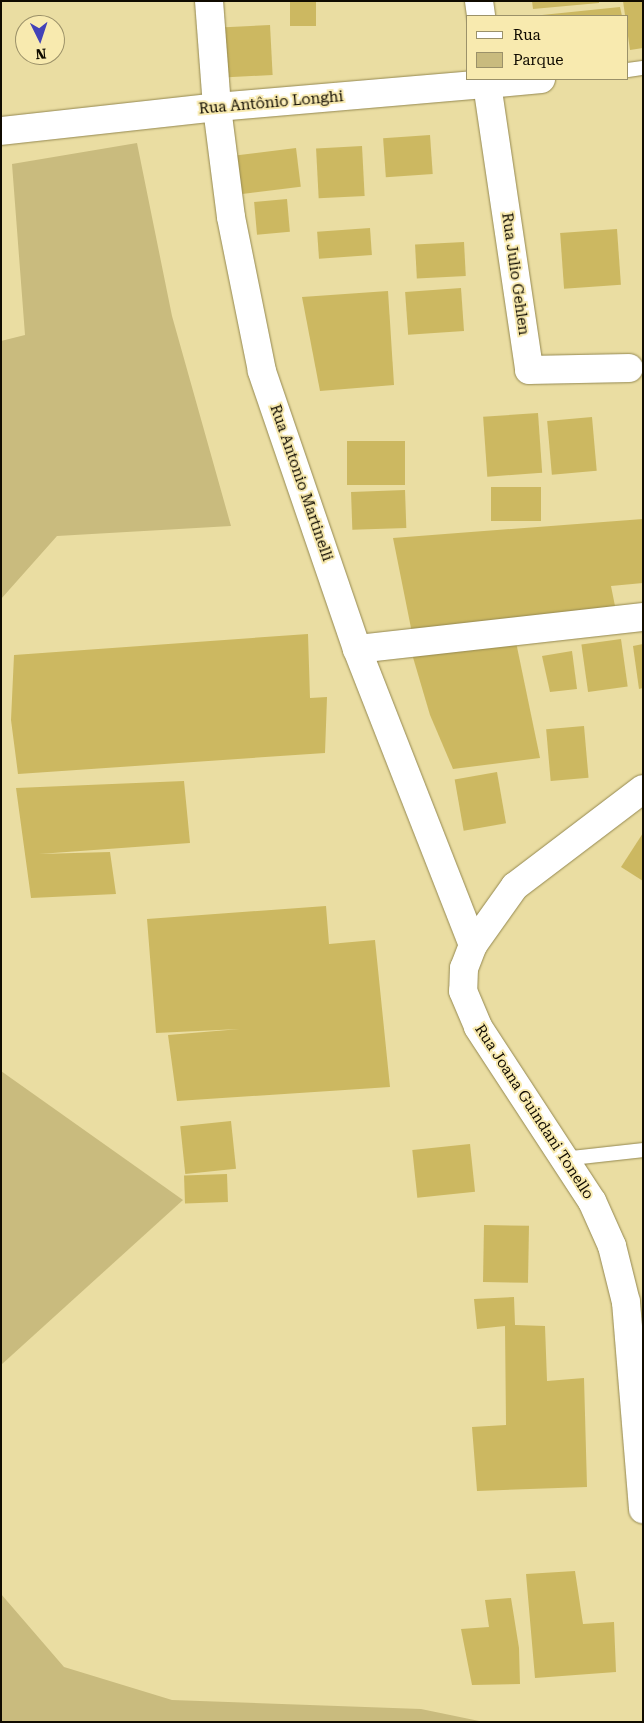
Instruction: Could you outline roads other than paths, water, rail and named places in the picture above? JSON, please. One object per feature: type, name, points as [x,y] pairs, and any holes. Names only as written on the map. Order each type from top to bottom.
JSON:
[{"type":"street","name":"Rua Antonio Martinelli","points":[[209,1],[217,107],[231,217],[262,371],[358,648],[473,945]]},
{"type":"street","points":[[479,1],[481,15]]},
{"type":"street","name":"Rua Antônio Longhi","points":[[1,131],[217,107],[523,80]]},
{"type":"street","name":"Rua Julio Gehlen","points":[[486,82],[530,370],[629,368]]},
{"type":"street","points":[[358,648],[643,617]]},
{"type":"street","name":"Rua Joana Guindani Tonello","points":[[643,789],[515,886],[473,945],[464,968],[463,991],[478,1027],[592,1201],[612,1246],[626,1302],[643,1509]]},
{"type":"lane","points":[[629,70],[643,68]]},
{"type":"lane","points":[[563,1159],[643,1150]]}]
